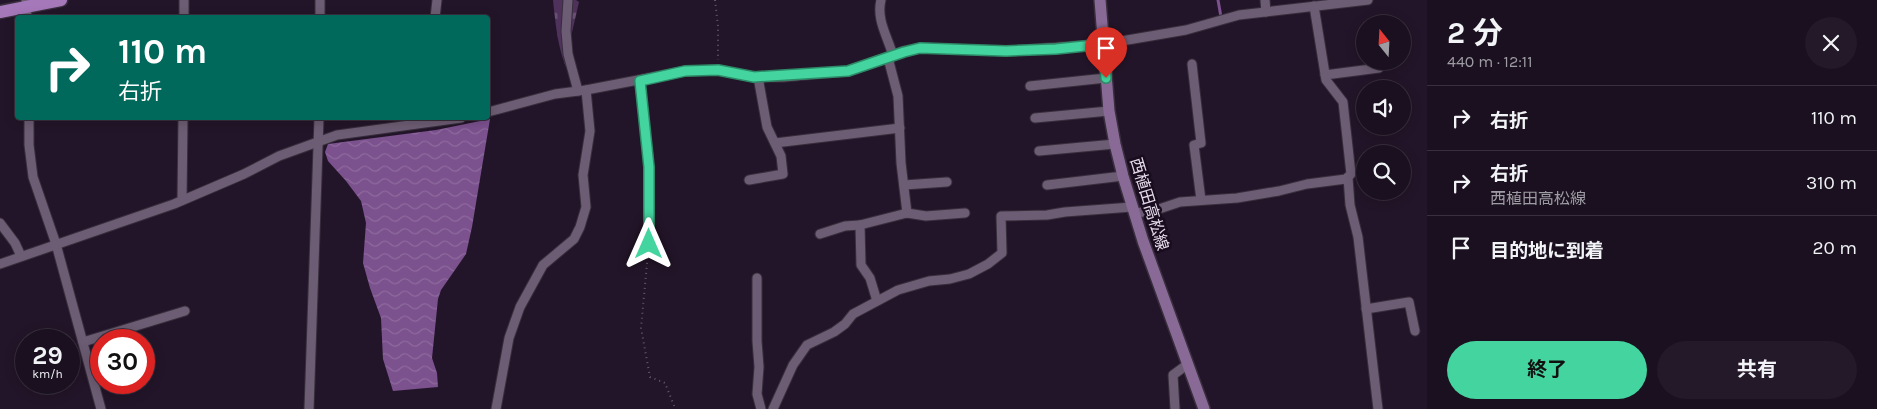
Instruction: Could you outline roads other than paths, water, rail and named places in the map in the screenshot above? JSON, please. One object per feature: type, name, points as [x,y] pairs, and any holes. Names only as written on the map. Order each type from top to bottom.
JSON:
[{"type":"main road","points":[[0,12],[61,0]]},
{"type":"main road","name":"西植田高松線","points":[[1100,0],[1109,110],[1123,176],[1133,210],[1204,409]]},
{"type":"street","points":[[184,0],[184,15]]},
{"type":"street","points":[[320,0],[320,15]]},
{"type":"street","points":[[434,15],[437,0]]},
{"type":"street","points":[[496,409],[509,338],[520,307],[543,265],[574,239],[586,207],[583,175],[590,132],[582,91],[568,54],[566,31],[568,0]]},
{"type":"street","points":[[881,0],[880,14],[883,31],[888,39],[898,96],[907,214]]},
{"type":"street","points":[[1265,0],[1266,12]]},
{"type":"street","points":[[490,111],[555,94],[640,81],[685,71],[718,70],[758,77],[848,71],[920,48],[1006,51],[1056,49],[1104,44],[1186,30],[1239,16],[1368,0]]},
{"type":"street","points":[[773,409],[793,364],[806,345],[834,332],[854,314],[898,290],[930,281],[950,279],[969,274],[988,264],[1002,253],[1001,216],[1048,215],[1065,212],[1153,211],[1180,202],[1237,198],[1307,184],[1346,179],[1351,174],[1343,102],[1326,80],[1314,6]]},
{"type":"street","points":[[1192,64],[1200,142],[1194,145],[1201,200]]},
{"type":"street","points":[[1325,75],[1364,70]]},
{"type":"street","points":[[749,180],[783,174],[781,156],[766,127],[758,77]]},
{"type":"street","points":[[1030,86],[1106,78]]},
{"type":"street","points":[[640,81],[649,167],[649,244]]},
{"type":"street","points":[[1035,118],[1109,110]]},
{"type":"street","points":[[29,120],[29,145],[33,177],[56,244],[101,409]]},
{"type":"street","points":[[182,200],[183,120]]},
{"type":"street","points":[[309,409],[319,120]]},
{"type":"street","points":[[0,264],[182,200],[244,174],[279,156],[338,135],[438,120]]},
{"type":"street","points":[[775,143],[900,128]]},
{"type":"street","points":[[1039,151],[1115,144]]},
{"type":"street","points":[[1047,185],[1123,176]]},
{"type":"street","points":[[1348,177],[1350,205],[1358,237],[1378,409]]},
{"type":"street","points":[[904,185],[947,182]]},
{"type":"street","points":[[820,234],[845,226],[907,214],[926,216],[965,213]]},
{"type":"street","points":[[0,223],[22,256]]},
{"type":"street","points":[[860,224],[861,265],[870,278],[876,301]]},
{"type":"street","points":[[756,278],[759,367],[757,394],[761,409]]},
{"type":"street","points":[[1366,309],[1409,302],[1415,331]]},
{"type":"street","points":[[83,342],[185,311]]},
{"type":"street","points":[[1175,409],[1173,374],[1188,364]]},
{"type":"water","points":[[490,120],[466,254],[441,290],[438,299],[432,358],[437,373],[438,387],[393,391],[383,359],[381,318],[363,263],[366,223],[361,201],[328,161],[325,152],[328,144],[436,130]]},
{"type":"waterway","points":[[1218,0],[1221,17]]}]
